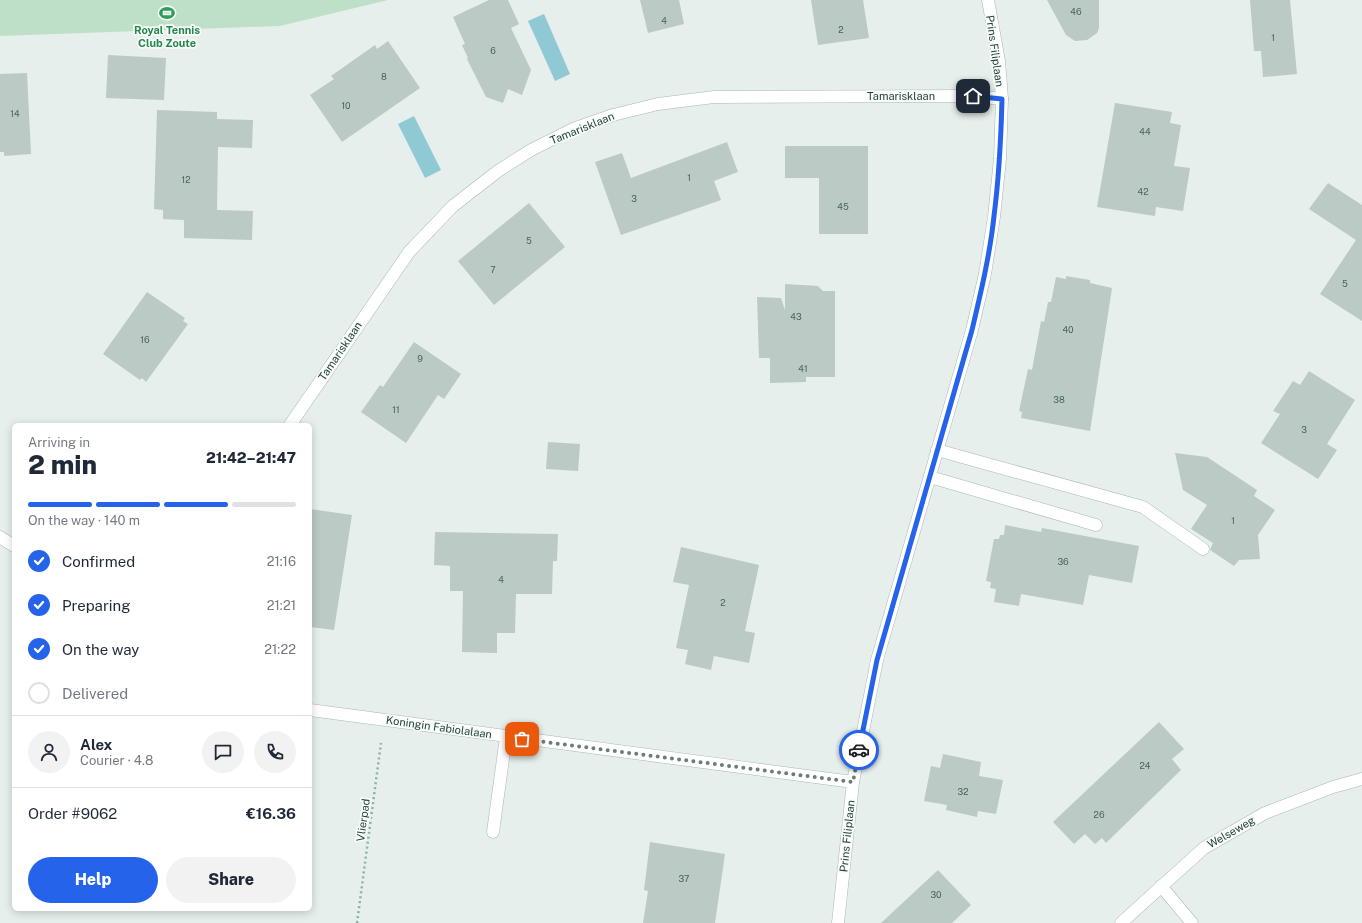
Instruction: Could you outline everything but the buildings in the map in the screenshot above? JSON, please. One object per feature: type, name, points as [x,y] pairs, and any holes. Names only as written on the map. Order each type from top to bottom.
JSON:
[{"type":"street","name":"Prins Filiplaan","points":[[838,923],[853,782],[877,660],[972,330],[985,274],[994,217],[1000,159],[1002,99],[999,61],[988,0]]},
{"type":"street","name":"Tamarisklaan","points":[[291,423],[409,252],[436,223],[453,206],[498,171],[531,150],[573,129],[613,115],[658,104],[714,97],[973,96],[1002,99]]},
{"type":"street","points":[[937,450],[1144,507],[1203,549]]},
{"type":"street","points":[[930,477],[1096,525]]},
{"type":"street","points":[[0,536],[12,545]]},
{"type":"street","name":"Koningin Fabiolalaan","points":[[312,710],[853,782]]},
{"type":"street","points":[[493,832],[506,737]]},
{"type":"street","name":"Welseweg","points":[[1121,923],[1204,848],[1265,813],[1333,787],[1362,779]]},
{"type":"street","points":[[1161,886],[1192,923]]},
{"type":"path","name":"Vlierpad","points":[[357,923],[384,720]]},
{"type":"green space","name":"Royal Tennis Club Zoute","points":[[0,0],[388,0],[280,26],[0,36]]},
{"type":"water","points":[[544,14],[570,74],[555,81],[528,21]]},
{"type":"water","points":[[414,116],[441,170],[425,178],[398,124]]},
{"type":"way so far","points":[[522,739],[853,782],[859,750]]},
{"type":"place","name":"Royal Tennis Club Zoute","points":[[167,13]]},
{"type":"route","points":[[859,750],[877,660],[972,330],[985,274],[994,217],[1000,159],[1002,99],[973,96]]}]
